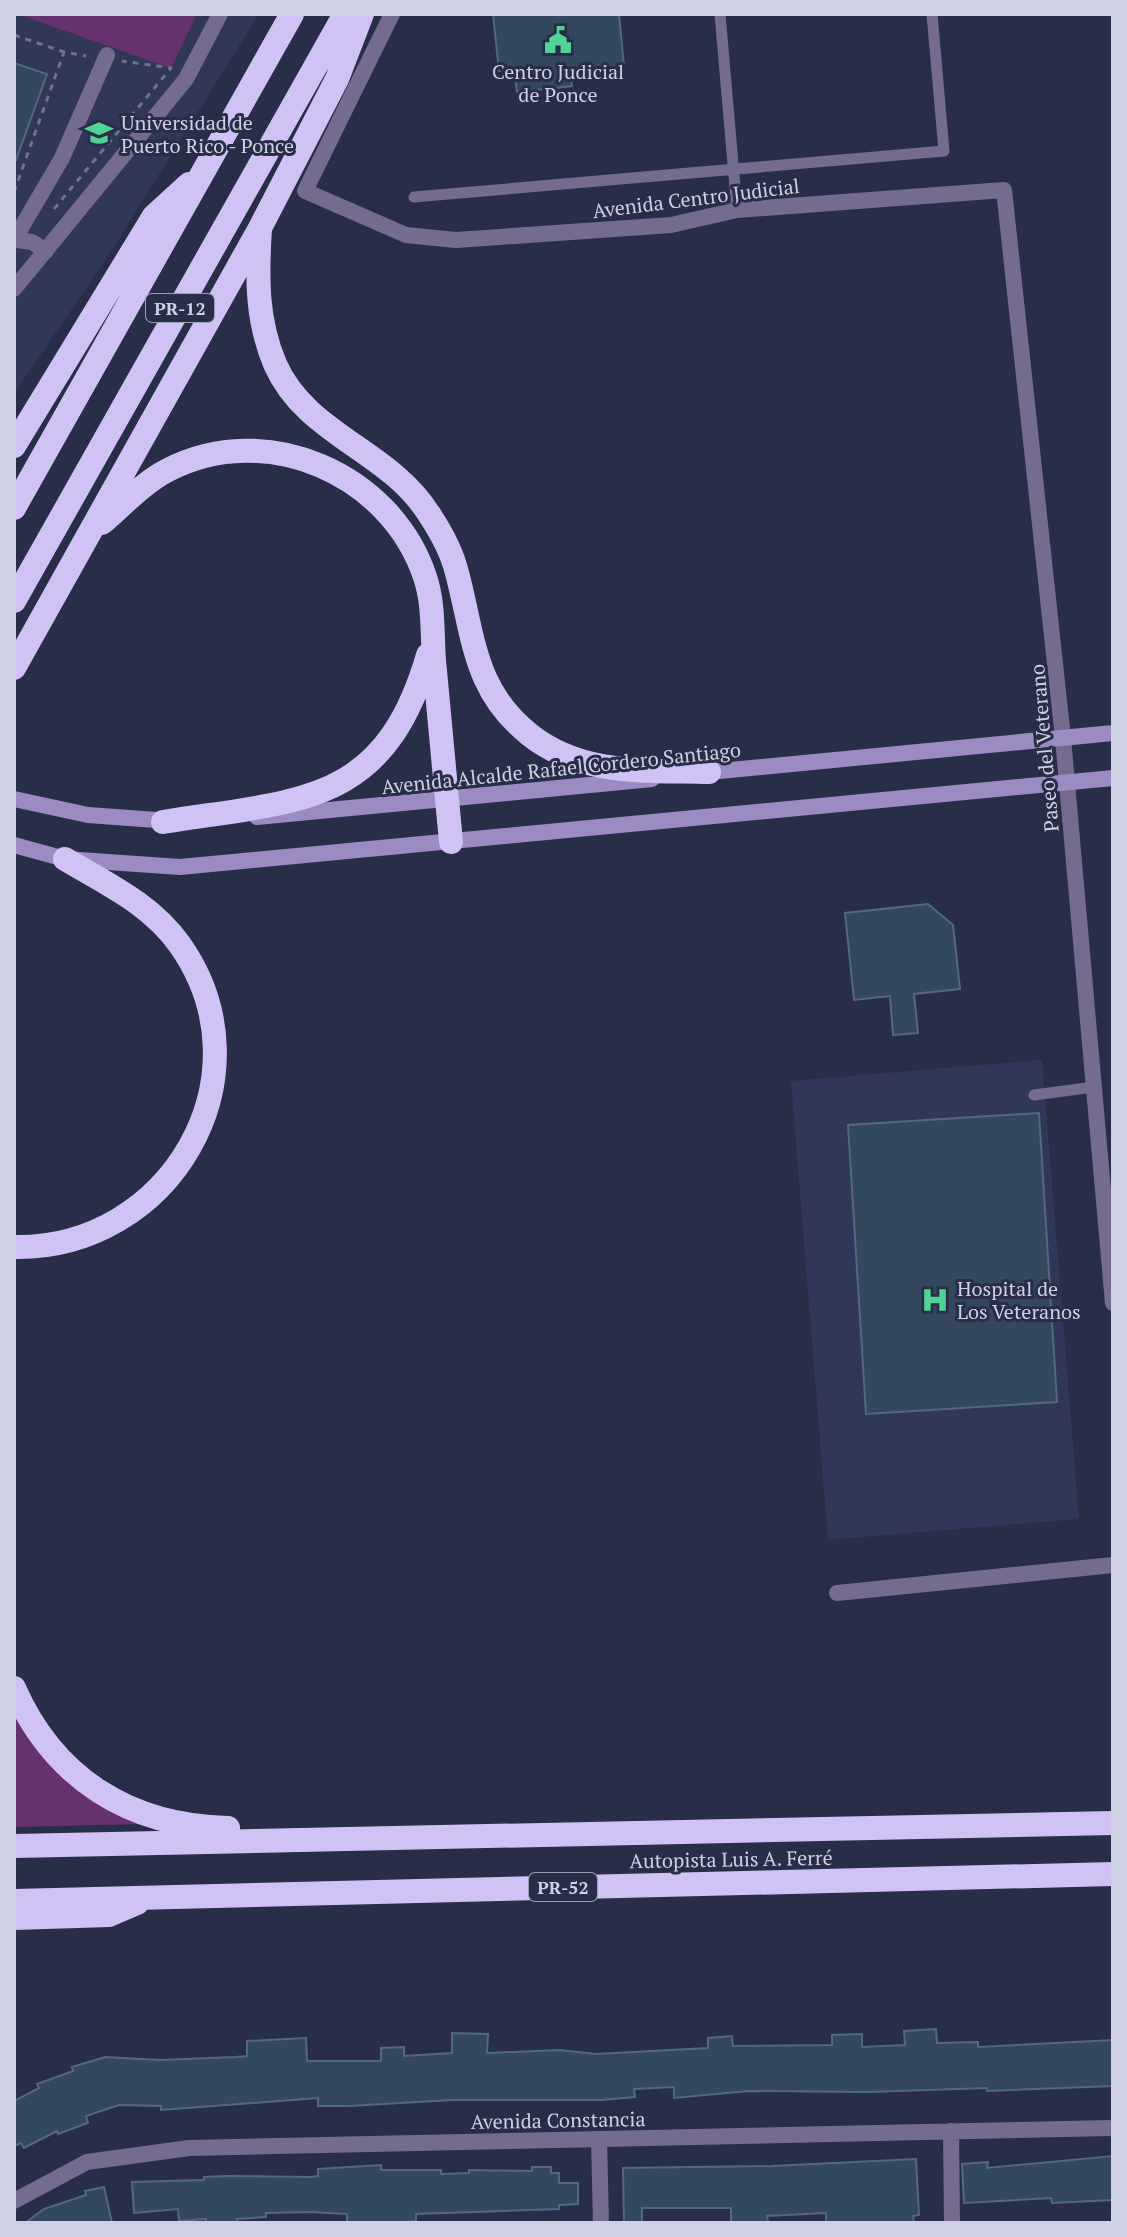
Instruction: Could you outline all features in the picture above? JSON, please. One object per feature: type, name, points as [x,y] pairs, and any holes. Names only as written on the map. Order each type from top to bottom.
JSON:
[{"type":"highway","name":"PR-12","points":[[14,508],[292,14]]},
{"type":"highway","name":"PR-12","points":[[14,601],[345,14]]},
{"type":"highway","points":[[14,668],[260,228],[337,79],[362,14]]},
{"type":"highway","points":[[14,446],[154,216],[206,168]]},
{"type":"highway","points":[[260,228],[259,314],[284,382],[314,417],[402,480],[426,510],[450,551],[472,650],[481,672],[511,717],[551,749],[597,768],[709,772]]},
{"type":"highway","points":[[88,535],[167,470],[241,451],[297,456],[345,476],[371,495],[392,517],[425,576],[451,842]]},
{"type":"highway","points":[[163,822],[305,797],[329,788],[360,770],[392,740],[411,707],[432,642]]},
{"type":"highway","points":[[14,1247],[70,1241],[116,1224],[179,1169],[191,1150],[209,1099],[213,1049],[210,1014],[204,992],[182,947],[165,925],[124,891],[65,859]]},
{"type":"highway","points":[[14,1688],[41,1738],[70,1771],[107,1798],[143,1814],[203,1827],[351,1825],[446,1839]]},
{"type":"highway","name":"Autopista Luis A. Ferré","points":[[14,1846],[1113,1823]]},
{"type":"highway","name":"Autopista Luis A. Ferré","points":[[14,1901],[1113,1874]]},
{"type":"highway","points":[[14,1918],[109,1915],[150,1897]]},
{"type":"street","points":[[14,289],[186,79],[220,14]]},
{"type":"street","name":"Avenida Centro Judicial","points":[[392,14],[305,191],[406,235],[456,240],[671,225],[737,210],[1004,190]]},
{"type":"street","points":[[46,251],[32,242],[15,240],[62,158],[107,55]]},
{"type":"street","name":"Paseo del Veterano","points":[[1004,190],[1063,738],[1113,1303]]},
{"type":"street","name":"Avenida Alcalde Rafael Cordero Santiago","points":[[14,799],[88,815],[163,822],[447,801],[1113,733]]},
{"type":"street","points":[[14,845],[65,859],[180,867],[1113,778]]},
{"type":"street","points":[[837,1593],[1113,1565]]},
{"type":"street","name":"Avenida Constancia","points":[[14,2201],[87,2162],[189,2148],[1113,2128]]},
{"type":"street","points":[[951,2131],[952,2223]]},
{"type":"street","points":[[599,2139],[601,2223]]},
{"type":"lane","points":[[720,14],[737,210]]},
{"type":"lane","points":[[414,197],[944,151],[932,14]]},
{"type":"lane","points":[[1034,1095],[1094,1087]]},
{"type":"path","points":[[14,192],[64,52]]},
{"type":"shaded area","name":"Universidad de Puerto Rico - Ponce","points":[[14,14],[259,14],[110,253],[14,394]]},
{"type":"shaded area","points":[[17,14],[197,14],[171,68]]},
{"type":"shaded area","name":"Hospital de Los Veteranos","points":[[1042,1060],[1079,1519],[828,1540],[791,1081]]},
{"type":"shaded area","points":[[14,1715],[40,1751],[70,1780],[104,1804],[143,1824],[14,1827]]},
{"type":"building","name":"Centro Judicial de Ponce","points":[[493,14],[619,14],[624,67],[570,72],[572,86],[517,92],[514,70],[499,71]]},
{"type":"building","points":[[14,63],[47,74],[16,160],[14,160]]},
{"type":"building","points":[[928,904],[953,925],[960,989],[914,994],[918,1033],[893,1035],[890,996],[854,1000],[845,913]]},
{"type":"building","points":[[1039,1113],[1057,1402],[866,1414],[848,1125]]},
{"type":"building","points":[[936,2029],[937,2043],[978,2042],[978,2047],[1113,2040],[1113,2086],[987,2091],[987,2088],[868,2092],[749,2091],[674,2098],[674,2087],[634,2089],[635,2097],[601,2100],[452,2100],[318,2106],[318,2098],[161,2110],[161,2106],[119,2105],[86,2116],[88,2123],[58,2134],[57,2131],[24,2148],[21,2143],[14,2146],[14,2101],[39,2088],[37,2084],[73,2071],[72,2067],[105,2057],[160,2060],[247,2056],[247,2041],[306,2038],[307,2061],[381,2061],[381,2048],[404,2047],[404,2056],[452,2053],[452,2033],[488,2034],[487,2053],[560,2050],[596,2054],[708,2048],[708,2038],[732,2036],[733,2046],[832,2045],[832,2035],[862,2034],[862,2047],[905,2045],[904,2031]]},
{"type":"building","points":[[1113,2156],[1113,2200],[1052,2203],[1051,2198],[964,2203],[962,2164],[988,2162],[987,2168]]},
{"type":"building","points":[[916,2159],[919,2215],[913,2216],[914,2223],[826,2222],[826,2213],[767,2216],[768,2222],[731,2223],[731,2208],[642,2208],[642,2223],[624,2223],[623,2168],[772,2166]]},
{"type":"building","points":[[381,2165],[381,2170],[441,2170],[441,2174],[469,2173],[469,2170],[532,2171],[532,2167],[551,2167],[551,2173],[559,2173],[559,2183],[578,2183],[578,2204],[559,2205],[559,2209],[416,2214],[416,2221],[393,2223],[347,2223],[347,2214],[310,2212],[266,2213],[266,2217],[237,2219],[237,2223],[206,2223],[206,2219],[179,2221],[178,2209],[134,2213],[132,2182],[204,2180],[204,2177],[226,2176],[310,2177],[318,2176],[318,2169]]},
{"type":"building","points":[[104,2187],[112,2223],[25,2223],[44,2209],[86,2195],[85,2191]]},
{"type":"place","name":"Centro Judicial de Ponce","points":[[558,40]]},
{"type":"place","name":"Universidad de Puerto Rico - Ponce","points":[[99,133]]},
{"type":"place","name":"Hospital de Los Veteranos","points":[[935,1300]]}]
